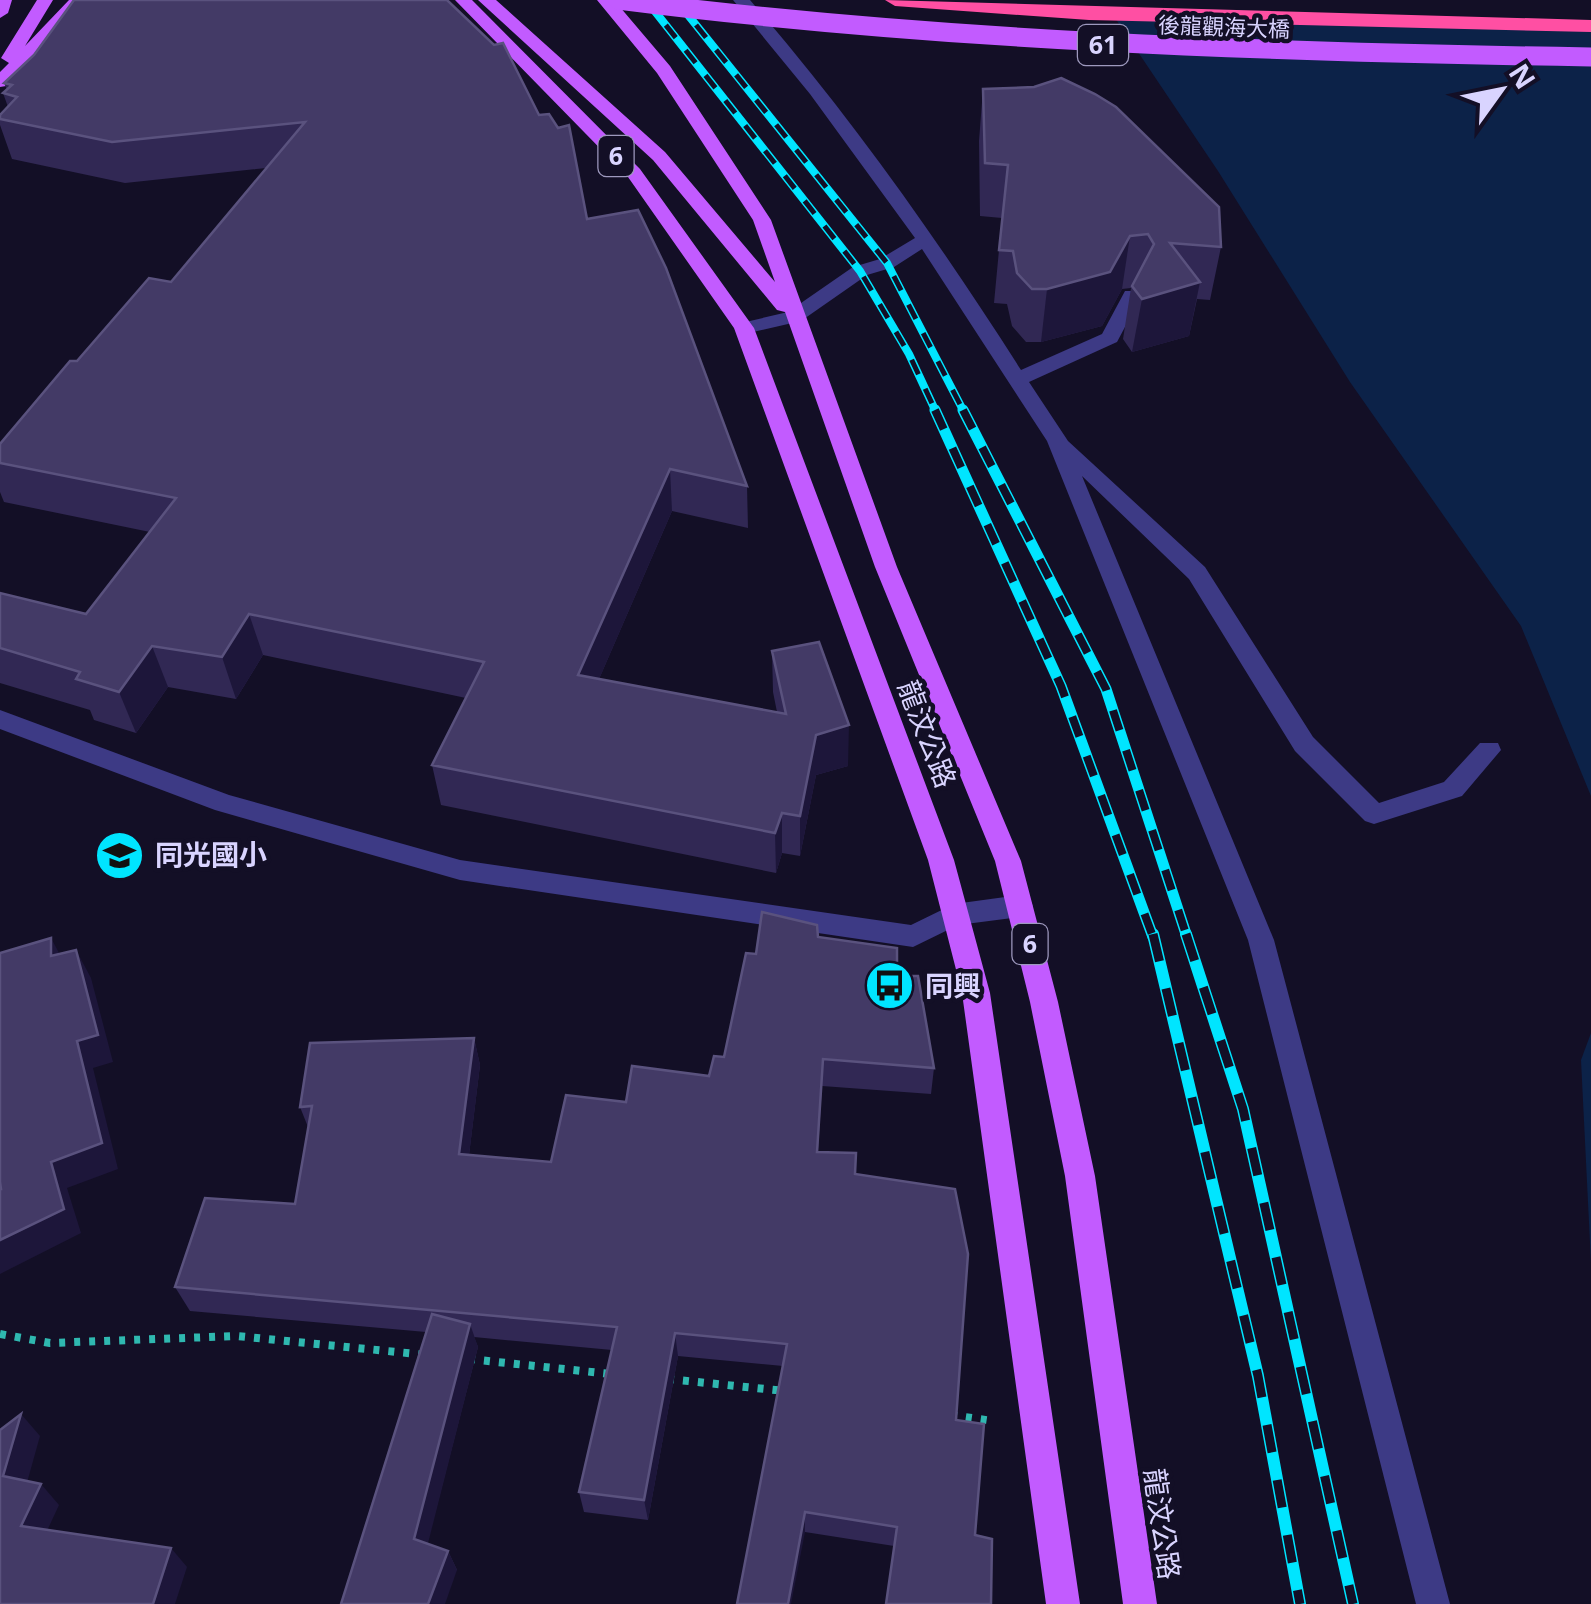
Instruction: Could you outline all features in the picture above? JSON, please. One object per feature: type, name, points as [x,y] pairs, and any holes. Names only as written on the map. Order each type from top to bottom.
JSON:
[{"type":"highway","name":"61","points":[[895,0],[1089,14],[1591,26]]},
{"type":"main road","points":[[0,13],[4,0]]},
{"type":"main road","points":[[0,70],[46,0]]},
{"type":"main road","points":[[0,82],[78,0]]},
{"type":"main road","name":"龍汶公路","points":[[605,0],[664,70],[762,220],[886,567],[1008,861],[1080,1176],[1140,1604]]},
{"type":"main road","name":"後龍觀海大橋","points":[[618,0],[744,18],[1094,44],[1591,57]]},
{"type":"main road","points":[[469,1],[658,156],[794,317]]},
{"type":"main road","name":"龍汶公路","points":[[469,1],[634,173],[744,328],[940,860],[979,1012],[1063,1604]]},
{"type":"lane","points":[[741,0],[808,76],[928,238],[1058,440],[1198,572],[1304,744],[1374,814],[1453,789],[1489,750]]},
{"type":"lane","points":[[744,328],[794,317],[860,271],[887,263],[928,238]]},
{"type":"lane","points":[[1016,380],[1110,338],[1132,295]]},
{"type":"lane","points":[[1058,440],[1261,940],[1432,1604]]},
{"type":"lane","points":[[0,719],[224,803],[460,870],[913,936],[954,915],[1020,906]]},
{"type":"path","points":[[0,1334],[50,1343],[237,1336],[430,1356]]},
{"type":"path","points":[[450,1358],[624,1375]]},
{"type":"path","points":[[662,1379],[797,1393]]},
{"type":"path","points":[[946,1414],[1039,1428]]},
{"type":"water","points":[[1103,0],[1591,0],[1591,796],[1521,626],[1350,382],[1218,171]]},
{"type":"water","points":[[1591,1033],[1591,1263],[1581,1060]]},
{"type":"pier","points":[[1098,0],[1591,0],[1591,24],[1109,18]]},
{"type":"building","points":[[74,0],[447,0],[494,45],[503,43],[539,115],[549,114],[558,128],[569,125],[587,219],[638,210],[666,268],[747,486],[670,469],[578,675],[786,714],[772,651],[819,642],[849,725],[816,735],[800,816],[782,813],[775,833],[432,765],[484,662],[249,614],[222,657],[152,646],[119,692],[76,679],[80,672],[0,648],[0,593],[86,614],[176,498],[0,463],[0,444],[70,361],[77,361],[149,278],[171,282],[305,122],[112,142],[0,119],[17,97],[3,93],[12,85],[4,83],[34,55]]},
{"type":"building","points":[[1061,78],[1116,107],[1219,207],[1221,247],[1170,243],[1200,282],[1142,299],[1132,286],[1154,244],[1148,234],[1130,236],[1110,272],[1047,289],[1032,289],[1017,273],[1013,251],[999,250],[1008,165],[985,163],[983,89],[1034,87]]},
{"type":"building","points":[[762,912],[817,925],[818,937],[897,948],[897,976],[918,976],[934,1068],[823,1059],[817,1152],[856,1153],[855,1174],[955,1189],[968,1254],[956,1420],[984,1424],[975,1535],[992,1539],[991,1604],[886,1604],[897,1527],[805,1512],[788,1604],[737,1604],[787,1344],[675,1333],[644,1500],[579,1492],[617,1327],[175,1287],[205,1198],[295,1204],[312,1106],[300,1107],[310,1043],[474,1038],[459,1154],[551,1162],[566,1095],[626,1102],[632,1066],[709,1076],[714,1056],[724,1057],[746,953],[756,954]]},
{"type":"building","points":[[51,938],[51,956],[76,950],[98,1035],[77,1041],[102,1143],[51,1162],[64,1209],[0,1240],[0,953]]},
{"type":"building","points":[[432,1314],[470,1324],[414,1539],[448,1551],[428,1604],[341,1604]]},
{"type":"building","points":[[21,1414],[3,1476],[41,1484],[21,1526],[171,1548],[153,1604],[0,1604],[0,1430]]},
{"type":"railway","points":[[646,0],[860,271],[909,354],[936,412]]},
{"type":"railway","points":[[676,0],[887,263],[964,412]]},
{"type":"railway","points":[[935,410],[1061,686],[1153,937]]},
{"type":"railway","points":[[963,410],[1106,689],[1187,937]]},
{"type":"railway","points":[[1153,934],[1258,1376],[1300,1604]]},
{"type":"railway","points":[[1186,934],[1243,1109],[1353,1604]]},
{"type":"place","name":"同光國小","points":[[120,855]]},
{"type":"place","name":"同興","points":[[890,986]]}]
